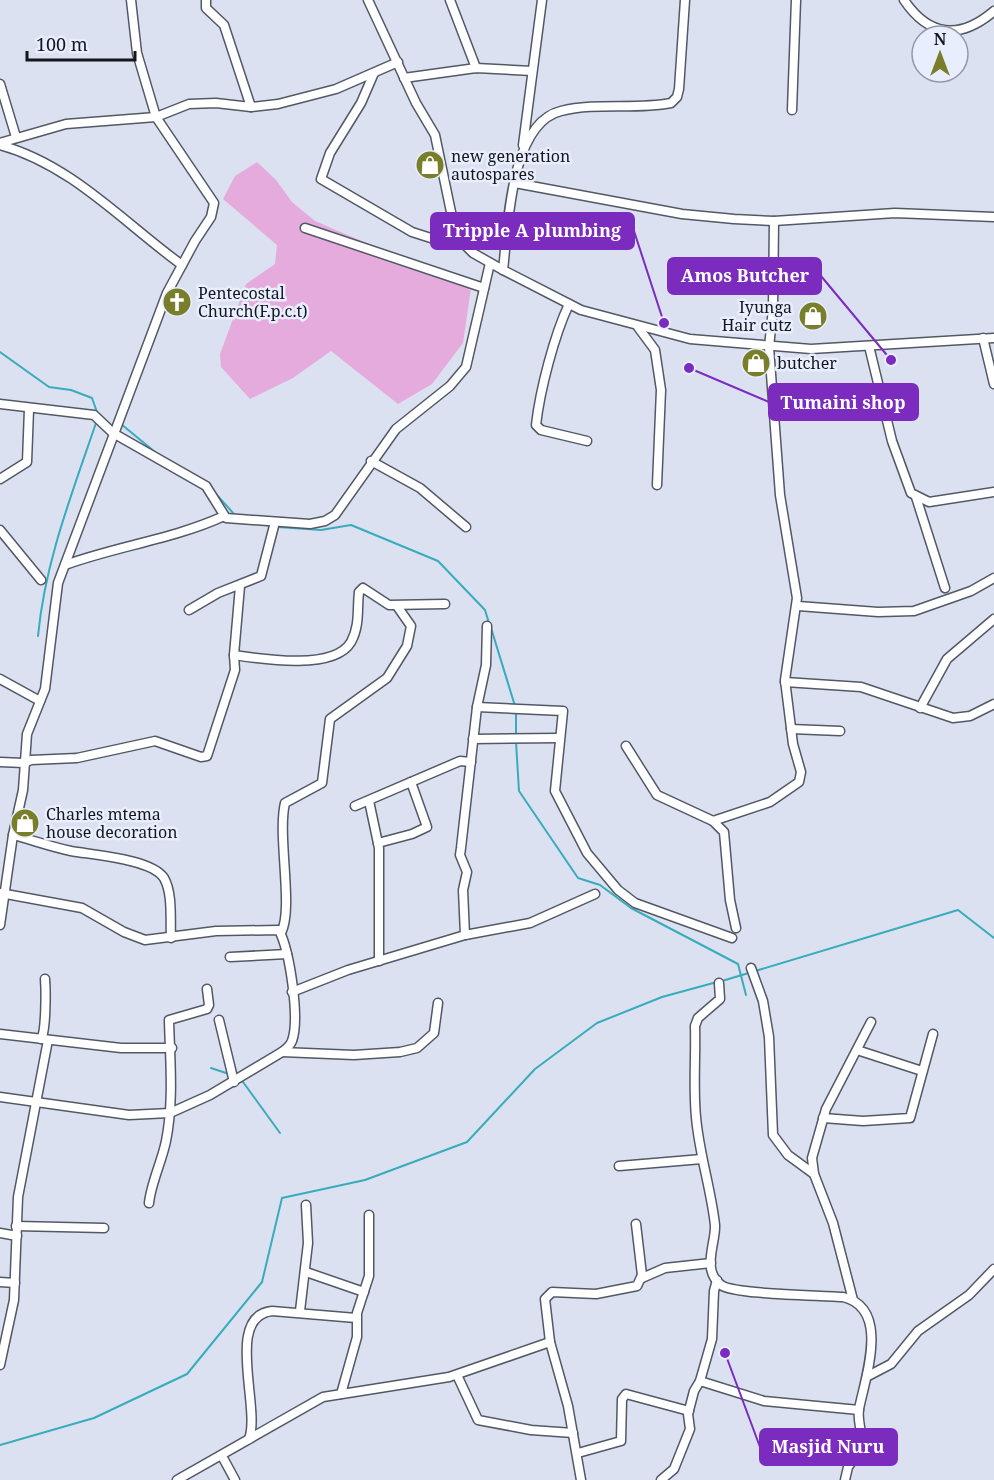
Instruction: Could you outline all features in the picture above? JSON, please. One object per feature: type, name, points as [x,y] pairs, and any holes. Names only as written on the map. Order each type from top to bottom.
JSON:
[{"type":"street","points":[[0,925],[2,893],[23,790],[27,734],[45,689],[58,583],[90,502],[112,433],[167,293],[211,217],[214,203],[156,117],[137,53],[131,0]]},
{"type":"street","points":[[206,0],[206,8],[224,25],[251,107]]},
{"type":"street","points":[[368,0],[404,78],[435,135],[451,212],[462,242]]},
{"type":"street","points":[[450,0],[476,68]]},
{"type":"street","points":[[523,146],[541,122],[559,111],[671,103],[679,89],[685,0]]},
{"type":"street","points":[[792,110],[796,0]]},
{"type":"street","points":[[904,0],[923,23],[947,31],[961,29],[982,21],[994,11]]},
{"type":"street","points":[[503,270],[515,183],[523,146],[542,1]]},
{"type":"street","points":[[0,144],[16,137],[74,123],[156,117],[189,104],[203,102],[251,107],[319,94],[398,62]]},
{"type":"street","points":[[404,78],[476,68],[532,71]]},
{"type":"street","points":[[374,73],[361,104],[330,153],[321,179],[412,232],[437,240],[462,242],[490,263],[591,314],[690,339],[769,347],[821,349],[994,338]]},
{"type":"street","points":[[0,84],[16,137]]},
{"type":"street","points":[[0,144],[23,151],[64,173],[182,265]]},
{"type":"street","points":[[515,183],[682,214],[774,221],[895,213],[994,217]]},
{"type":"street","points":[[712,821],[770,802],[799,782],[801,772],[791,729],[785,682],[785,671],[798,606],[780,495],[769,347],[773,309],[774,221]]},
{"type":"street","points":[[305,228],[484,288]]},
{"type":"street","points":[[65,565],[99,553],[191,529],[224,516],[310,524],[329,519],[353,494],[371,461],[396,429],[450,386],[466,367],[490,263]]},
{"type":"street","points":[[568,304],[559,325],[539,402],[536,425],[541,430],[587,441]]},
{"type":"street","points":[[638,326],[655,350],[661,390],[657,485]]},
{"type":"street","points":[[983,338],[994,384]]},
{"type":"street","points":[[869,346],[892,441],[909,488],[916,497],[945,588]]},
{"type":"street","points":[[0,404],[88,414],[112,433],[206,486],[224,516]]},
{"type":"street","points":[[0,479],[27,462],[29,408]]},
{"type":"street","points":[[371,461],[420,488],[466,527]]},
{"type":"street","points":[[916,497],[929,502],[950,501],[994,492]]},
{"type":"street","points":[[189,610],[218,592],[240,586],[258,578],[263,573],[275,522]]},
{"type":"street","points":[[0,530],[41,580]]},
{"type":"street","points":[[798,606],[878,612],[914,611],[970,591],[994,578]]},
{"type":"street","points":[[0,762],[24,763],[31,760],[77,759],[155,741],[204,758],[236,670],[234,655],[240,586]]},
{"type":"street","points":[[234,655],[303,661],[332,656],[346,649],[355,633],[360,589],[367,588],[385,604],[396,606],[445,604]]},
{"type":"street","points":[[0,1097],[129,1115],[170,1113],[234,1082],[282,1052],[292,1039],[292,992],[287,954],[281,933],[285,910],[282,844],[285,803],[321,785],[330,719],[381,684],[402,655],[409,640],[411,626],[396,606]]},
{"type":"street","points":[[920,708],[947,659],[994,619]]},
{"type":"street","points":[[465,935],[463,886],[467,872],[460,855],[477,707],[486,665],[487,626]]},
{"type":"street","points":[[0,679],[40,701]]},
{"type":"street","points":[[785,682],[861,687],[956,718],[970,716],[994,704]]},
{"type":"street","points":[[477,707],[562,710],[565,715],[559,738],[554,785],[556,795],[587,853],[618,890],[635,903],[732,938]]},
{"type":"street","points":[[791,729],[840,731]]},
{"type":"street","points":[[473,739],[559,738]]},
{"type":"street","points":[[626,746],[657,795],[720,826],[726,838],[729,891],[736,928]]},
{"type":"street","points":[[355,806],[460,761],[471,762]]},
{"type":"street","points":[[378,843],[412,834],[427,827],[411,782]]},
{"type":"street","points":[[369,801],[378,843],[379,961]]},
{"type":"street","points":[[13,835],[70,850],[133,862],[157,870],[168,891],[171,938]]},
{"type":"street","points":[[2,893],[82,909],[124,932],[145,940],[249,929],[272,928],[281,933]]},
{"type":"street","points":[[292,992],[318,980],[465,935],[524,925],[595,894]]},
{"type":"street","points":[[230,957],[287,954]]},
{"type":"street","points":[[751,968],[764,1001],[769,1037],[773,1135],[788,1155],[814,1174]]},
{"type":"street","points":[[0,1365],[10,1328],[15,1283],[18,1197],[36,1103],[46,1028],[43,1006],[45,979]]},
{"type":"street","points":[[719,983],[720,999],[698,1018],[695,1026],[696,1117],[715,1225],[709,1257],[717,1280],[723,1287],[749,1291],[823,1295],[853,1300]]},
{"type":"street","points":[[149,1203],[166,1139],[170,1113],[172,1048],[169,1020],[207,1009],[209,1005],[207,989]]},
{"type":"street","points":[[282,1052],[354,1055],[414,1049],[434,1033],[438,1002]]},
{"type":"street","points":[[219,1020],[234,1082]]},
{"type":"street","points":[[845,1480],[848,1467],[862,1450],[859,1410],[868,1376],[871,1335],[865,1312],[853,1300],[833,1224],[814,1174],[813,1152],[823,1118],[871,1022]]},
{"type":"street","points":[[0,1034],[121,1048],[172,1048]]},
{"type":"street","points":[[823,1118],[863,1121],[909,1119],[933,1034]]},
{"type":"street","points":[[857,1050],[922,1071]]},
{"type":"street","points":[[620,1166],[702,1159]]},
{"type":"street","points":[[300,1311],[306,1272],[308,1235],[306,1205]]},
{"type":"street","points":[[341,1394],[357,1337],[356,1318],[369,1273],[369,1215]]},
{"type":"street","points":[[636,1224],[642,1278]]},
{"type":"street","points":[[16,1226],[104,1228]]},
{"type":"street","points":[[0,1233],[17,1236]]},
{"type":"street","points":[[581,1480],[578,1452],[544,1312],[547,1295],[552,1292],[596,1294],[635,1286],[642,1278],[665,1268],[711,1263]]},
{"type":"street","points":[[868,1376],[891,1364],[918,1331],[969,1295],[994,1269]]},
{"type":"street","points":[[306,1272],[364,1292]]},
{"type":"street","points":[[661,1480],[674,1469],[689,1433],[689,1411],[694,1388],[700,1381],[712,1339],[714,1291],[717,1280]]},
{"type":"street","points":[[0,1282],[15,1283]]},
{"type":"street","points":[[249,1439],[253,1419],[246,1337],[253,1323],[263,1312],[300,1311],[356,1318]]},
{"type":"street","points":[[177,1480],[222,1456],[309,1403],[341,1394],[404,1386],[457,1375],[550,1342]]},
{"type":"street","points":[[457,1375],[478,1420],[531,1430],[573,1433]]},
{"type":"street","points":[[700,1381],[764,1401],[859,1410]]},
{"type":"street","points":[[578,1452],[621,1441],[622,1397],[626,1394],[689,1411]]},
{"type":"street","points":[[222,1456],[235,1480]]},
{"type":"shaded area","points":[[257,162],[276,180],[292,202],[315,221],[471,288],[463,343],[432,384],[398,404],[331,351],[293,378],[250,399],[221,367],[220,354],[246,284],[275,264],[277,245],[223,199],[235,176]]},
{"type":"waterway","points":[[0,352],[49,387],[71,390],[92,398],[98,415]]},
{"type":"waterway","points":[[38,636],[53,553],[97,420]]},
{"type":"waterway","points":[[121,424],[155,452]]},
{"type":"waterway","points":[[215,493],[235,515]]},
{"type":"waterway","points":[[260,524],[272,526]]},
{"type":"waterway","points":[[278,527],[321,530],[351,525],[438,561],[485,610],[489,623]]},
{"type":"waterway","points":[[491,628],[515,706]]},
{"type":"waterway","points":[[516,712],[516,736]]},
{"type":"waterway","points":[[516,742],[519,791],[578,878],[600,885],[631,908],[738,964],[746,995]]},
{"type":"waterway","points":[[722,981],[958,910],[994,938]]},
{"type":"waterway","points":[[0,1445],[94,1418],[187,1374],[262,1282],[282,1198],[365,1180],[467,1142],[535,1069],[597,1023],[662,997],[717,982]]},
{"type":"waterway","points":[[211,1068],[229,1074]]},
{"type":"waterway","points":[[238,1080],[243,1082],[280,1133]]},
{"type":"place","name":"new generation autospares","points":[[430,165]]},
{"type":"place","name":"Pentecostal Church(F.p.c.t)","points":[[177,302]]},
{"type":"place","name":"Iyunga Hair cutz","points":[[813,316]]},
{"type":"place","name":"Tripple A plumbing","points":[[664,323]]},
{"type":"place","name":"Amos Butcher","points":[[891,360]]},
{"type":"place","name":"butcher","points":[[756,363]]},
{"type":"place","name":"Tumaini shop","points":[[689,368]]},
{"type":"place","name":"Charles mtema house decoration","points":[[25,823]]},
{"type":"place","name":"Masjid Nuru","points":[[725,1353]]}]
